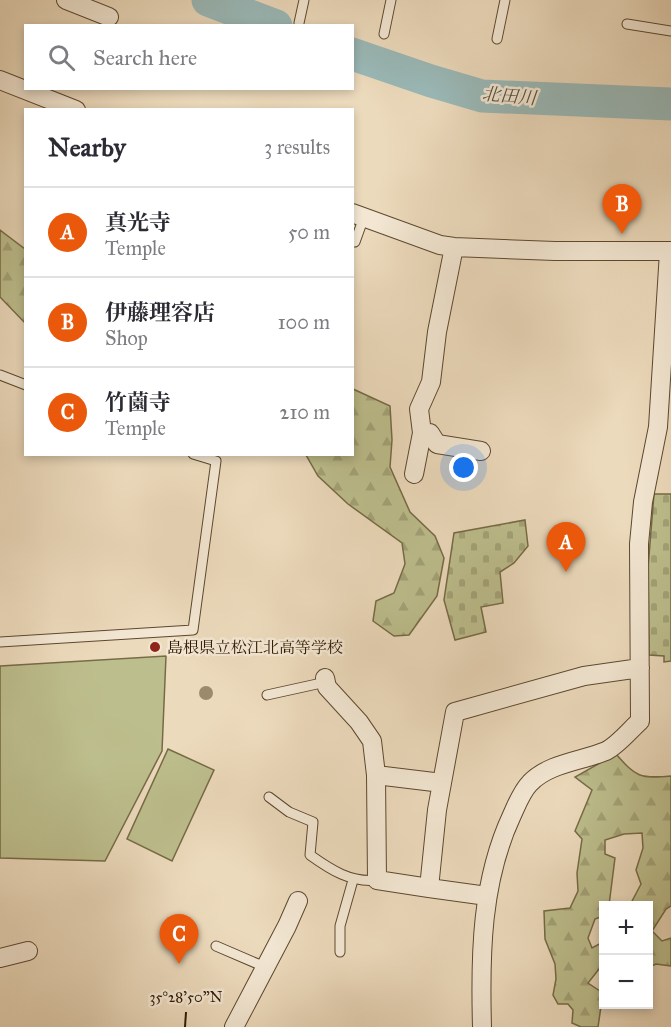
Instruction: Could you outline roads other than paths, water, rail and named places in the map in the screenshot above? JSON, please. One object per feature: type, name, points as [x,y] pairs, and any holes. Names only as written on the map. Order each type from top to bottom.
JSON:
[{"type":"street","points":[[66,0],[109,17]]},
{"type":"street","points":[[0,80],[24,89]]},
{"type":"street","points":[[25,90],[71,108]]},
{"type":"street","points":[[358,215],[440,245],[454,247],[670,252],[658,428],[643,502],[639,544],[640,721],[608,750],[564,764],[539,776],[530,783],[519,799],[507,825],[487,896],[482,936],[482,1027]]},
{"type":"street","points":[[454,247],[437,332],[431,382],[419,409],[426,433],[437,444],[481,451]]},
{"type":"street","points":[[426,433],[464,434]]},
{"type":"street","points":[[414,474],[426,433]]},
{"type":"street","points":[[429,888],[442,783],[454,712],[584,676],[640,668]]},
{"type":"street","points":[[325,680],[327,687],[369,734],[374,753],[377,880],[487,896]]},
{"type":"street","points":[[376,775],[442,783]]},
{"type":"street","points":[[234,1027],[298,901]]},
{"type":"street","points":[[0,958],[28,951]]},
{"type":"lane","points":[[299,23],[304,0]]},
{"type":"lane","points":[[384,34],[391,0]]},
{"type":"lane","points":[[497,39],[505,0]]},
{"type":"lane","points":[[627,24],[671,31]]},
{"type":"lane","points":[[355,242],[358,215]]},
{"type":"lane","points":[[0,375],[24,384]]},
{"type":"lane","points":[[0,642],[193,630],[216,461],[200,456]]},
{"type":"lane","points":[[267,695],[325,680]]},
{"type":"lane","points":[[269,797],[289,812],[313,822],[310,855],[353,880],[377,880]]},
{"type":"lane","points":[[340,951],[340,926],[353,880]]},
{"type":"lane","points":[[216,946],[265,967]]},
{"type":"waterway","name":"北田川","points":[[208,0],[271,24]]},
{"type":"waterway","name":"北田川","points":[[354,55],[482,96],[671,104]]},
{"type":"place","name":"伊藤理容店","points":[[622,234]]},
{"type":"place","name":"真光寺","points":[[566,572]]},
{"type":"place","name":"島根県立松江北高等学校","points":[[155,647]]},
{"type":"place","name":"竹薗寺","points":[[179,964]]}]
